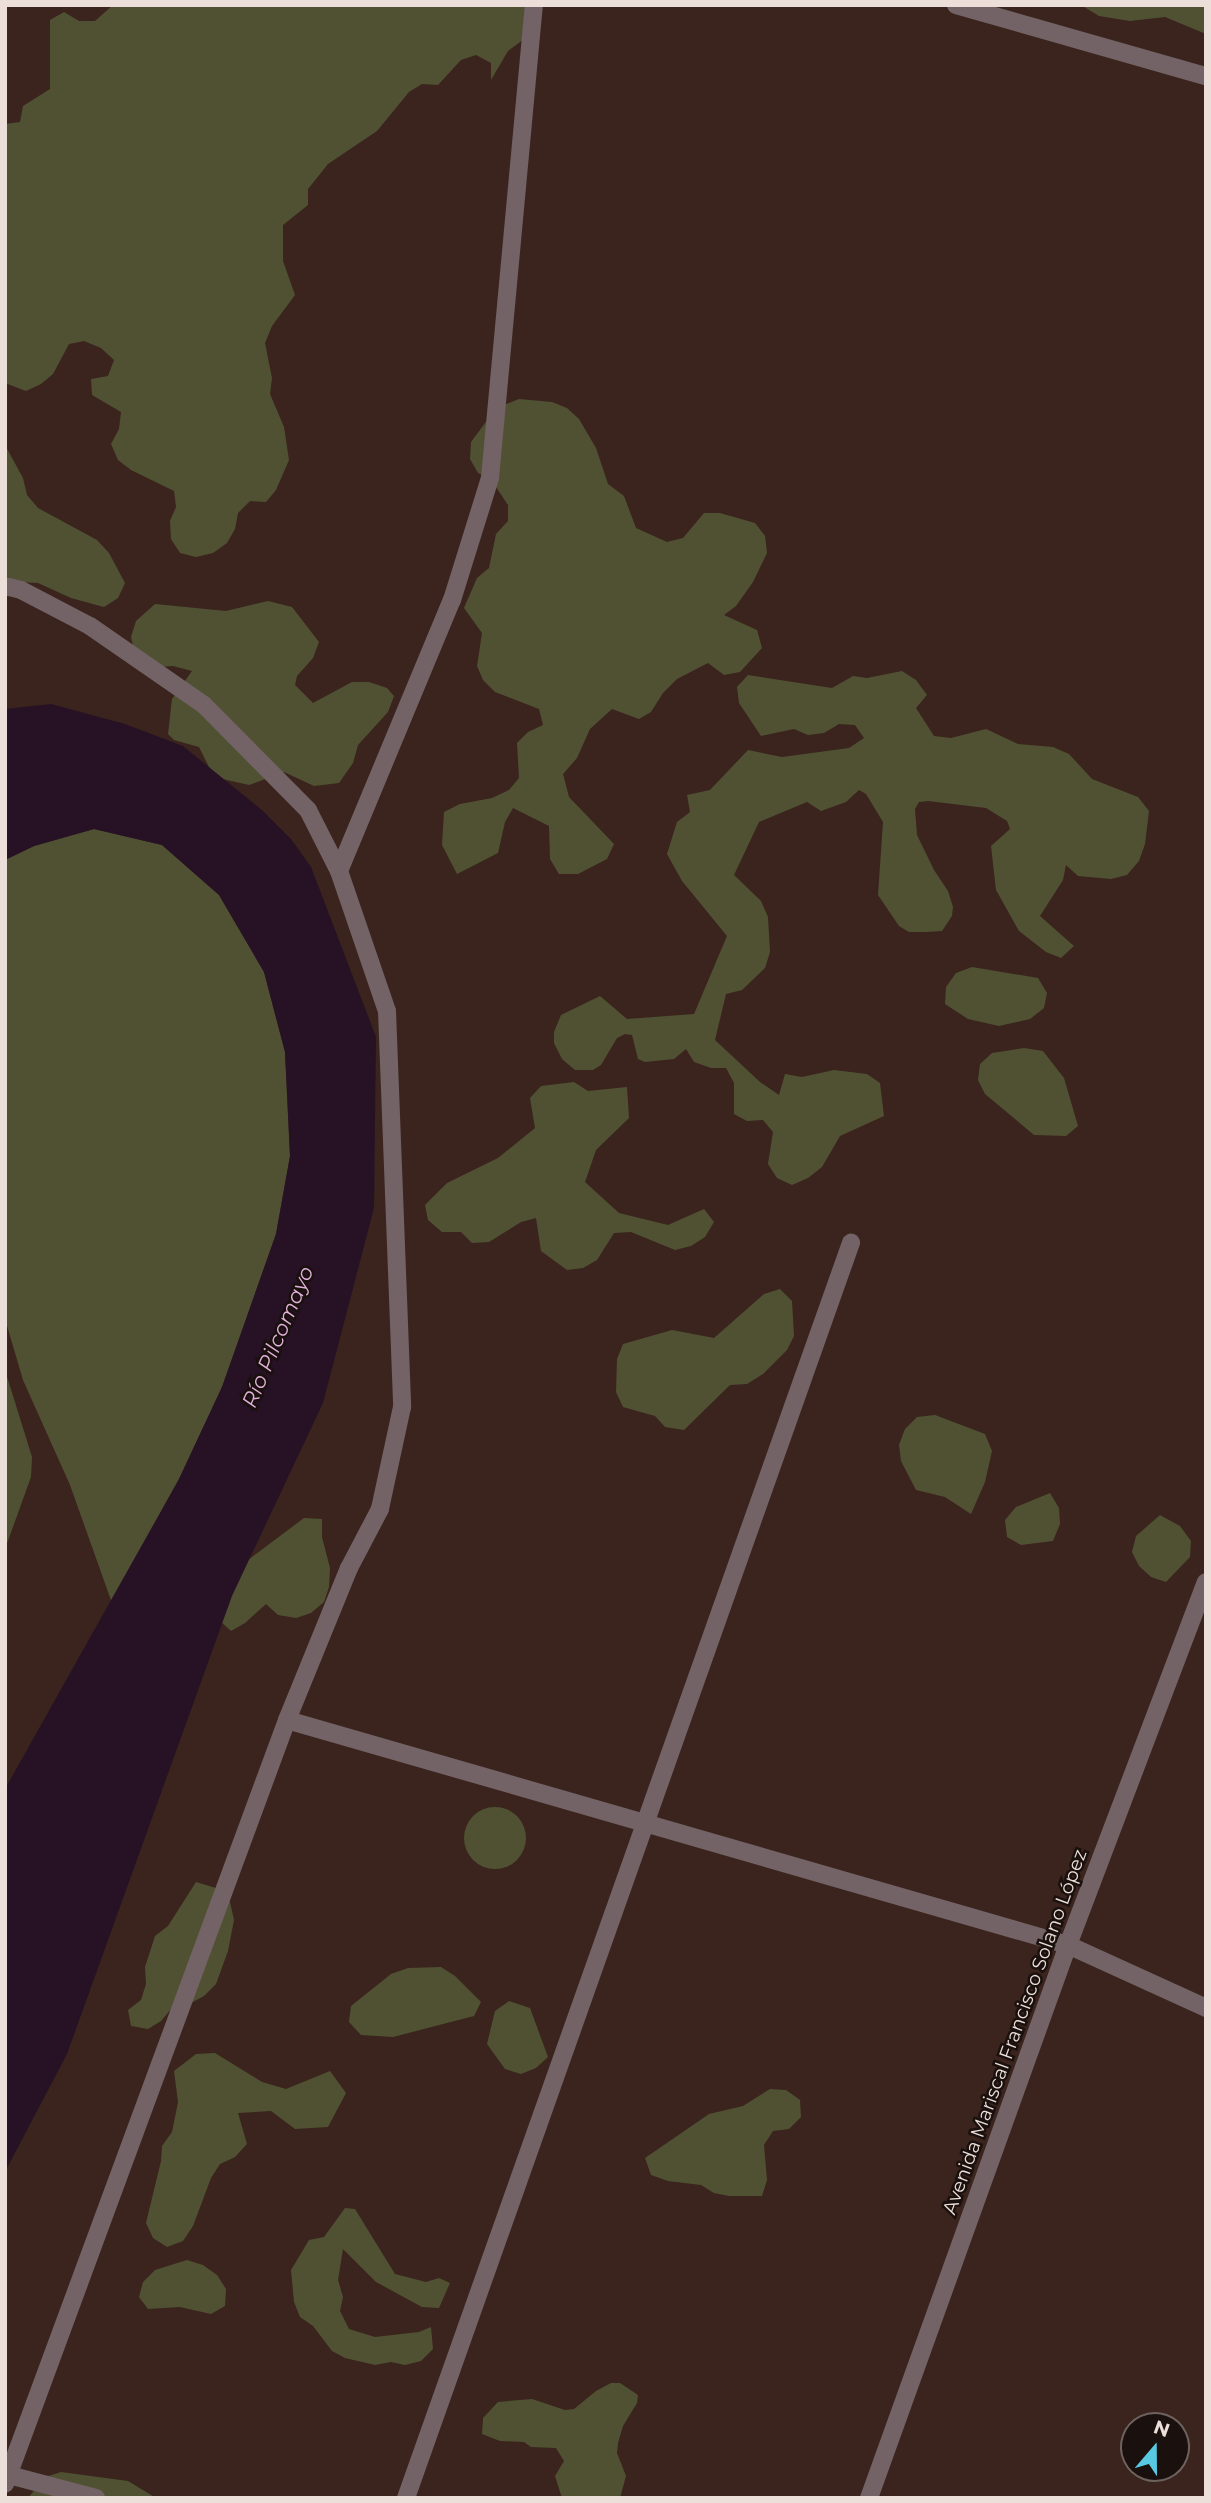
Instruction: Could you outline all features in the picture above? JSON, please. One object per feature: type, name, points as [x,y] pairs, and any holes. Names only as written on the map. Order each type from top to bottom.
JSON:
[{"type":"street","points":[[339,871],[452,600],[490,478],[534,5]]},
{"type":"street","points":[[956,5],[1206,76]]},
{"type":"street","points":[[5,586],[21,590],[90,626],[204,705],[308,810],[339,871],[387,1011],[402,1407],[380,1509],[349,1568],[287,1720],[7,2479],[96,2498]]},
{"type":"street","points":[[406,2498],[851,1243]]},
{"type":"street","name":"Avenida Mariscal Francisco Solano López","points":[[869,2498],[1069,1945],[1206,1582]]},
{"type":"street","points":[[287,1720],[1069,1945],[1206,2008]]},
{"type":"green space","points":[[113,5],[542,5],[524,39],[508,51],[491,80],[491,63],[476,55],[461,60],[438,85],[422,84],[409,92],[377,131],[328,164],[308,189],[308,205],[283,225],[283,261],[295,295],[272,326],[265,343],[272,378],[270,394],[284,427],[289,460],[276,490],[266,502],[250,501],[238,513],[235,529],[227,543],[213,553],[196,557],[180,553],[171,539],[170,521],[176,507],[174,491],[131,470],[118,460],[111,444],[119,429],[121,412],[92,395],[91,379],[108,376],[114,360],[101,348],[84,341],[69,344],[53,374],[41,384],[26,391],[5,383],[5,124],[20,122],[23,106],[50,89],[50,20],[64,12],[79,21],[95,21]]},
{"type":"green space","points":[[1081,5],[1206,5],[1206,34],[1165,17],[1130,21],[1099,16]]},
{"type":"green space","points":[[519,399],[552,402],[567,408],[579,419],[596,448],[608,484],[624,496],[636,528],[667,542],[683,538],[704,513],[720,513],[755,523],[765,536],[767,553],[753,582],[736,606],[724,615],[757,630],[762,648],[740,672],[724,675],[708,663],[677,679],[663,693],[651,712],[639,719],[612,709],[590,729],[577,758],[563,774],[569,797],[614,844],[607,859],[578,874],[559,874],[550,859],[549,826],[513,808],[505,822],[498,853],[457,874],[442,845],[444,812],[460,804],[492,798],[509,790],[519,778],[517,743],[528,732],[543,725],[539,709],[495,692],[483,680],[477,666],[482,633],[464,608],[477,578],[489,568],[496,534],[508,521],[508,505],[490,478],[478,473],[470,459],[471,442],[491,415],[504,405]]},
{"type":"green space","points":[[5,445],[23,478],[27,495],[38,508],[97,540],[109,553],[125,583],[118,598],[104,607],[71,598],[38,583],[19,582],[5,576]]},
{"type":"green space","points":[[268,601],[292,607],[319,642],[313,658],[297,676],[295,685],[313,703],[352,682],[369,682],[387,688],[394,696],[388,712],[358,745],[353,763],[339,783],[314,786],[284,772],[249,785],[214,777],[199,747],[174,740],[168,734],[172,699],[192,671],[173,666],[158,667],[133,646],[131,637],[136,621],[155,604],[226,611]]},
{"type":"green space","points":[[902,671],[916,680],[927,695],[916,708],[934,736],[951,738],[986,729],[1018,744],[1053,747],[1069,754],[1092,779],[1138,797],[1149,811],[1145,844],[1139,861],[1127,875],[1111,879],[1078,876],[1066,865],[1063,880],[1040,916],[1074,946],[1061,958],[1046,952],[1019,931],[996,890],[991,846],[1010,829],[1007,821],[986,808],[928,801],[919,802],[915,809],[917,835],[948,891],[953,907],[952,916],[942,931],[926,932],[909,932],[899,926],[878,895],[883,822],[866,794],[859,790],[846,802],[821,811],[807,802],[759,822],[734,875],[761,901],[768,917],[770,952],[765,968],[742,990],[726,994],[715,1040],[760,1082],[779,1095],[785,1074],[802,1077],[834,1070],[867,1074],[880,1083],[884,1116],[840,1136],[822,1167],[808,1178],[792,1185],[777,1178],[768,1164],[773,1132],[763,1120],[747,1121],[734,1114],[734,1083],[726,1068],[711,1068],[694,1062],[686,1049],[674,1059],[645,1062],[638,1059],[632,1035],[625,1034],[617,1038],[601,1065],[593,1070],[575,1070],[562,1059],[554,1043],[554,1032],[561,1015],[600,996],[627,1019],[694,1014],[727,936],[682,881],[667,854],[677,822],[690,812],[687,795],[710,790],[748,750],[782,757],[849,748],[864,738],[855,725],[839,724],[824,733],[808,735],[794,729],[761,736],[739,703],[737,687],[748,675],[832,688],[853,676],[867,678]]},
{"type":"green space","points":[[94,829],[162,845],[219,895],[264,972],[285,1052],[290,1156],[276,1234],[222,1387],[179,1479],[112,1603],[70,1485],[23,1380],[5,1319],[5,860],[34,846]]},
{"type":"green space","points":[[972,967],[1038,978],[1047,993],[1044,1008],[1030,1019],[999,1026],[968,1019],[945,1004],[946,987],[956,973]]},
{"type":"green space","points":[[1024,1048],[1043,1051],[1064,1078],[1078,1126],[1066,1136],[1034,1135],[985,1094],[978,1080],[980,1064],[992,1053]]},
{"type":"green space","points":[[574,1082],[588,1091],[627,1087],[629,1118],[596,1150],[585,1182],[619,1213],[668,1225],[704,1209],[714,1222],[705,1237],[691,1246],[675,1250],[631,1232],[614,1233],[597,1260],[583,1268],[567,1270],[541,1251],[536,1218],[521,1222],[489,1242],[472,1243],[461,1232],[442,1232],[428,1220],[425,1205],[447,1183],[498,1158],[535,1128],[530,1098],[541,1086]]},
{"type":"green space","points":[[780,1289],[792,1301],[794,1336],[787,1350],[763,1374],[747,1384],[730,1385],[684,1430],[665,1427],[655,1416],[623,1407],[616,1392],[617,1359],[623,1344],[672,1330],[714,1338],[764,1294]]},
{"type":"green space","points":[[5,1370],[32,1457],[31,1477],[5,1549]]},
{"type":"green space","points":[[935,1415],[985,1434],[992,1451],[985,1482],[971,1514],[945,1497],[916,1490],[901,1461],[899,1445],[905,1429],[917,1417]]},
{"type":"green space","points":[[1050,1493],[1059,1508],[1060,1524],[1053,1541],[1021,1545],[1007,1537],[1005,1520],[1016,1507]]},
{"type":"green space","points":[[1160,1515],[1180,1526],[1191,1541],[1190,1557],[1166,1582],[1151,1577],[1139,1566],[1132,1552],[1136,1536]]},
{"type":"green space","points":[[304,1518],[322,1519],[322,1537],[330,1568],[329,1587],[324,1602],[311,1613],[296,1618],[278,1615],[266,1604],[245,1623],[231,1631],[196,1599]]},
{"type":"green space","points":[[495,1807],[507,1809],[517,1816],[524,1826],[524,1850],[517,1860],[507,1867],[495,1869],[483,1867],[473,1860],[466,1850],[464,1838],[466,1826],[473,1816],[483,1809]]},
{"type":"green space","points":[[196,1882],[219,1889],[230,1902],[234,1920],[228,1951],[216,1984],[204,1996],[189,2004],[172,2008],[161,2021],[148,2029],[131,2026],[128,2010],[141,2000],[146,1984],[145,1967],[155,1936],[168,1926]]},
{"type":"green space","points":[[441,1967],[455,1976],[481,2002],[474,2016],[393,2037],[361,2035],[349,2022],[351,2006],[391,1974],[408,1968]]},
{"type":"green space","points":[[509,2001],[530,2008],[548,2057],[536,2068],[521,2074],[505,2069],[487,2044],[495,2011]]},
{"type":"green space","points":[[215,2053],[262,2082],[286,2089],[330,2071],[346,2093],[328,2127],[295,2129],[271,2111],[238,2113],[247,2144],[235,2157],[220,2164],[211,2178],[193,2226],[183,2241],[167,2247],[153,2238],[146,2223],[162,2146],[172,2132],[178,2102],[174,2071],[196,2054]]},
{"type":"green space","points":[[770,2089],[786,2090],[800,2100],[801,2117],[789,2129],[773,2131],[764,2145],[767,2180],[762,2196],[729,2196],[714,2193],[701,2185],[668,2181],[651,2175],[645,2158],[709,2114],[743,2106]]},
{"type":"green space","points":[[345,2208],[355,2209],[395,2274],[426,2282],[439,2278],[450,2283],[439,2308],[422,2307],[376,2282],[343,2249],[338,2280],[343,2297],[340,2311],[349,2329],[375,2337],[419,2332],[431,2327],[433,2349],[421,2361],[405,2365],[391,2362],[375,2365],[345,2358],[332,2351],[313,2326],[300,2317],[294,2302],[291,2270],[309,2240],[324,2237]]},
{"type":"green space","points":[[187,2260],[203,2265],[217,2275],[226,2289],[225,2306],[211,2314],[180,2307],[148,2309],[139,2297],[143,2282],[155,2270]]},
{"type":"green space","points":[[611,2383],[620,2383],[638,2395],[637,2403],[623,2426],[618,2443],[617,2453],[626,2476],[620,2498],[562,2498],[555,2476],[564,2461],[556,2448],[531,2447],[524,2442],[500,2441],[482,2434],[483,2418],[498,2402],[532,2399],[565,2410],[574,2409]]},
{"type":"green space","points":[[61,2472],[128,2481],[156,2498],[28,2498],[45,2477]]},
{"type":"water","name":"Río Pilcomayo","points":[[51,704],[125,724],[183,746],[262,810],[291,839],[311,867],[376,1037],[374,1208],[323,1403],[232,1596],[67,2054],[5,2172],[5,1789],[179,1479],[222,1387],[276,1234],[290,1156],[285,1052],[264,972],[219,895],[162,845],[94,829],[34,846],[5,860],[5,709]]}]
